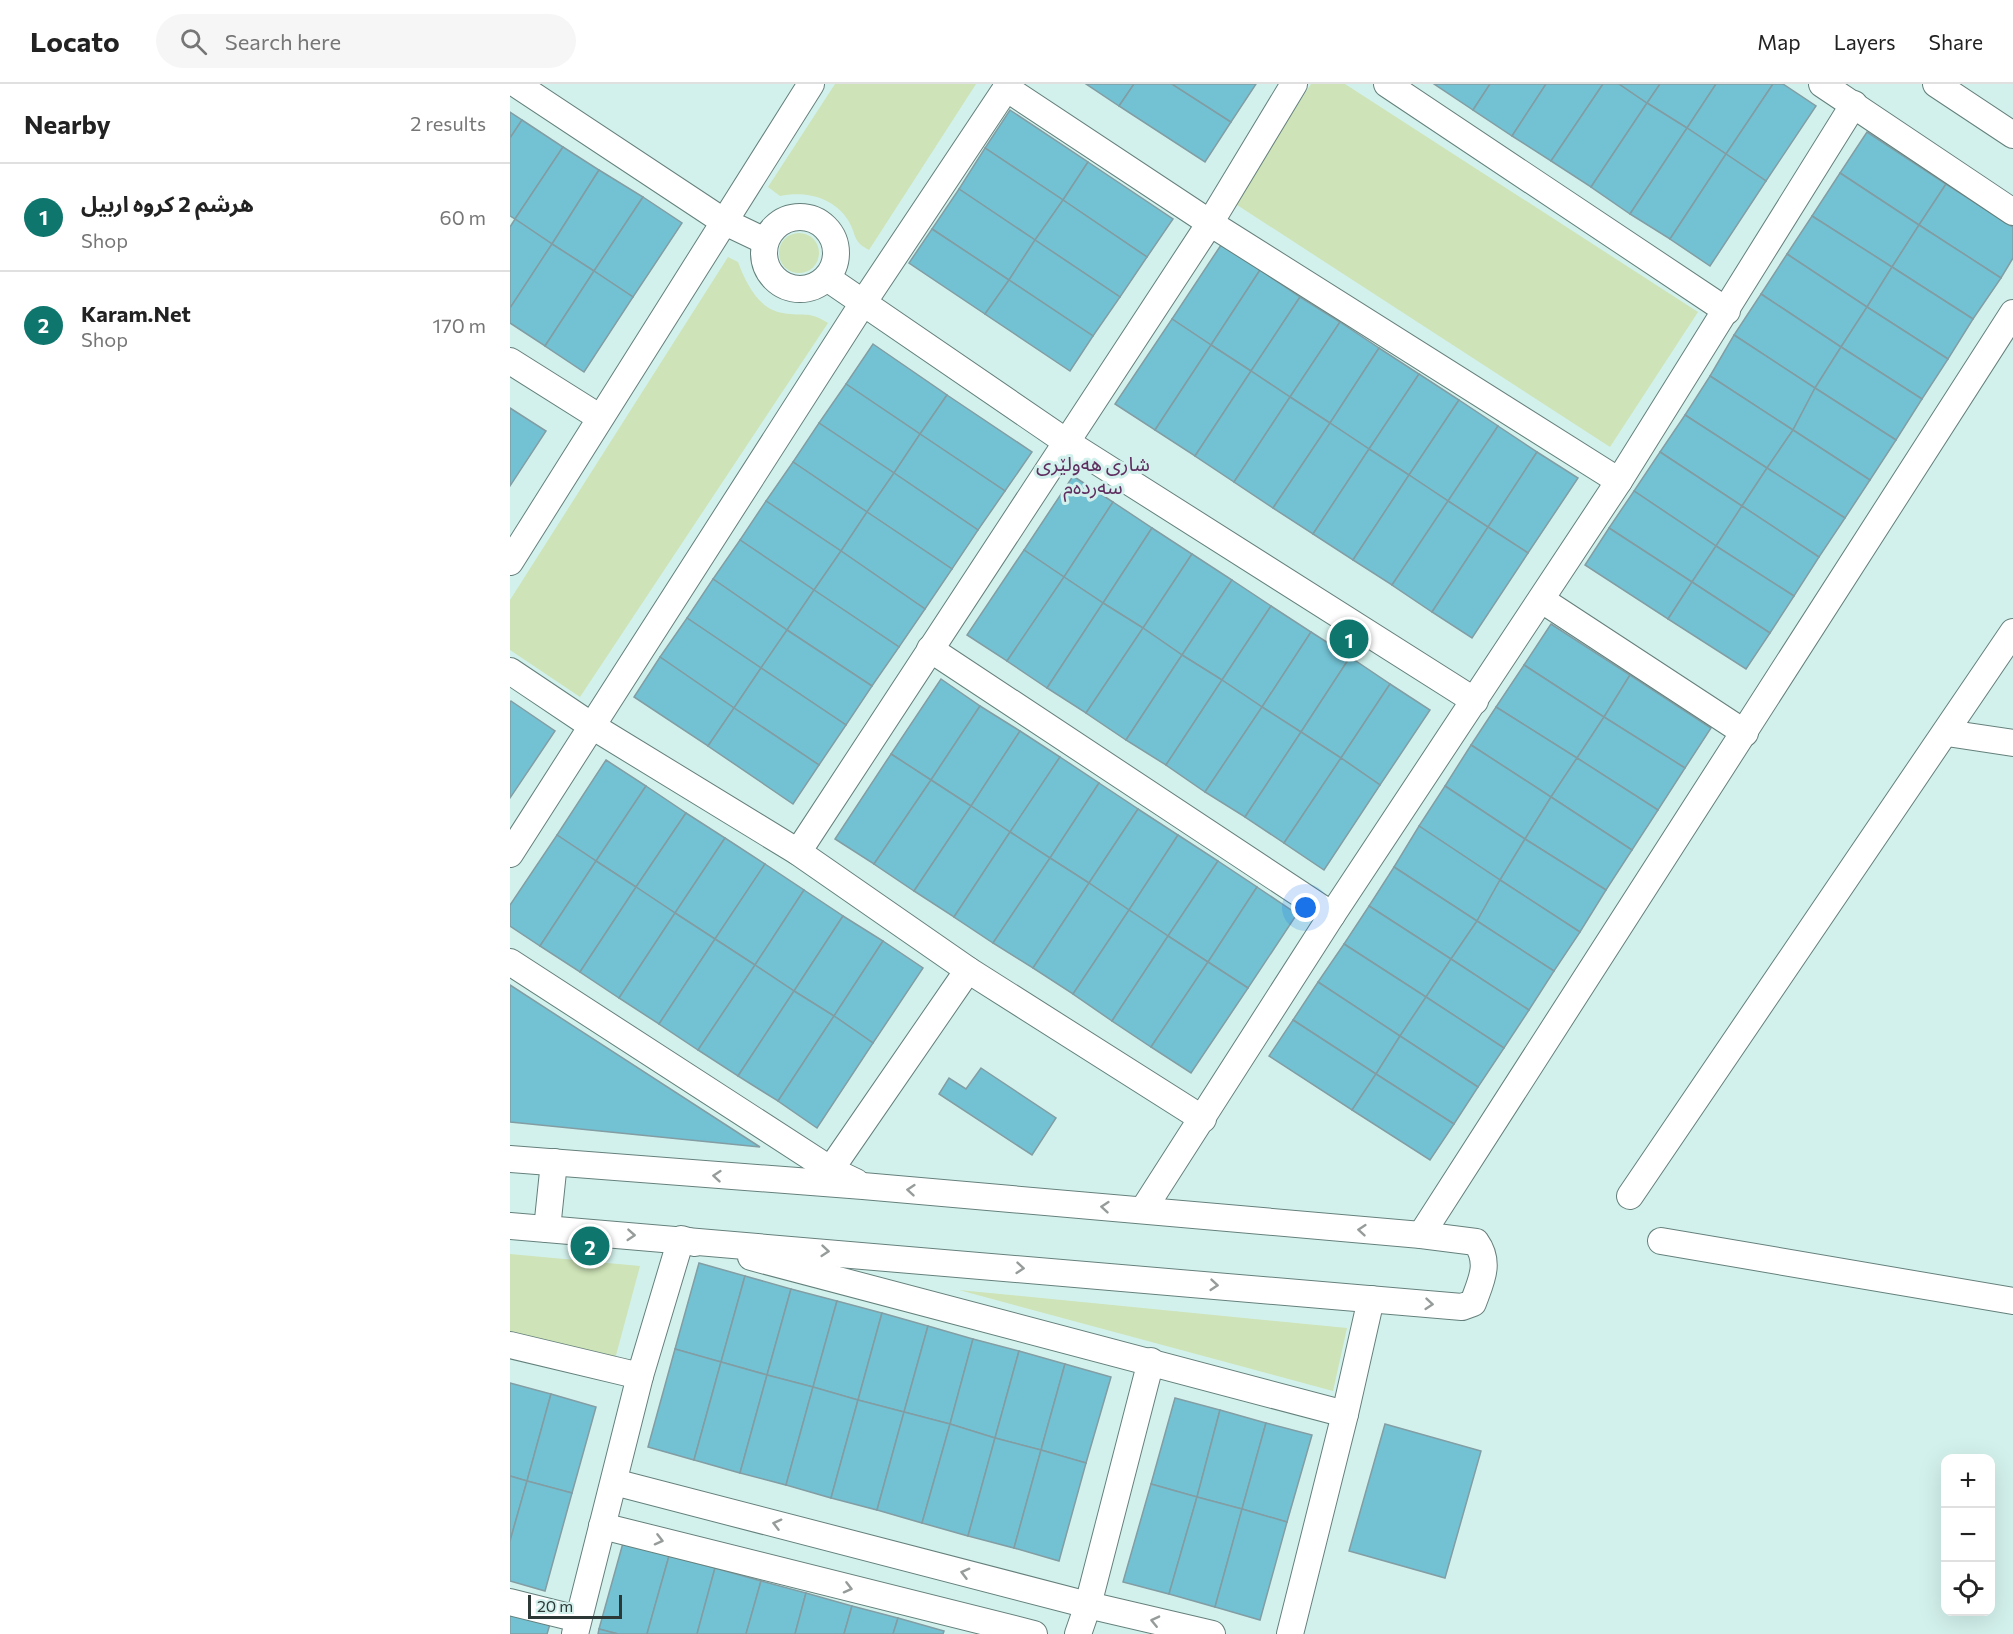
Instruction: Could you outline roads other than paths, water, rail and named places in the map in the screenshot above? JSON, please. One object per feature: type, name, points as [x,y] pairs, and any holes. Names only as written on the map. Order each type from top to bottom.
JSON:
[{"type":"street","points":[[516,84],[723,220],[765,241]]},
{"type":"street","points":[[510,562],[723,220],[811,84]]},
{"type":"street","points":[[798,852],[1068,443],[1210,223],[1294,84]]},
{"type":"street","points":[[1387,84],[1727,311]]},
{"type":"street","points":[[1822,84],[2013,212]]},
{"type":"street","points":[[1936,84],[2013,135]]},
{"type":"street","points":[[510,854],[863,303],[1007,86],[1210,223],[1619,481]]},
{"type":"street","points":[[1143,1210],[1332,915],[1476,701],[1619,481],[1854,104]]},
{"type":"street","points":[[796,216],[808,217],[820,222],[830,231],[837,255],[826,278],[816,286],[791,289],[779,284],[770,274],[763,250],[765,241],[773,227],[783,220],[796,216]]},
{"type":"street","points":[[826,278],[1068,443],[1476,701]]},
{"type":"street","points":[[1421,1235],[2013,313]]},
{"type":"street","points":[[510,361],[599,417]]},
{"type":"street","points":[[1542,600],[1745,733]]},
{"type":"street","points":[[1630,1196],[1947,733],[2013,632]]},
{"type":"street","points":[[930,649],[1332,915]]},
{"type":"street","points":[[510,671],[592,726],[798,852],[968,970],[1203,1119]]},
{"type":"street","points":[[1947,733],[2013,743]]},
{"type":"street","points":[[510,962],[826,1177]]},
{"type":"street","points":[[826,1177],[968,970]]},
{"type":"street","points":[[510,1159],[826,1177],[863,1186],[1421,1235],[1476,1242],[1483,1255],[1484,1268],[1482,1281],[1473,1303],[1462,1307],[510,1226]]},
{"type":"street","points":[[547,1229],[554,1162]]},
{"type":"street","points":[[681,1239],[1345,1414]]},
{"type":"street","points":[[510,1602],[576,1626],[640,1376],[681,1239]]},
{"type":"street","points":[[1660,1241],[2013,1301]]},
{"type":"street","points":[[1290,1634],[1371,1299]]},
{"type":"street","points":[[510,1345],[640,1376]]},
{"type":"street","points":[[1078,1634],[1088,1605],[1151,1362]]},
{"type":"street","points":[[614,1482],[1088,1605],[1212,1634]]},
{"type":"street","points":[[602,1526],[1034,1634]]},
{"type":"place","name":"هرشم 2 كروه اربيل","points":[[1349,639]]},
{"type":"place","name":"Karam.Net","points":[[590,1246]]},
{"type":"district","name":"شاری هه‌ولێری سه‌رده‌م","points":[[1093,474]]}]
